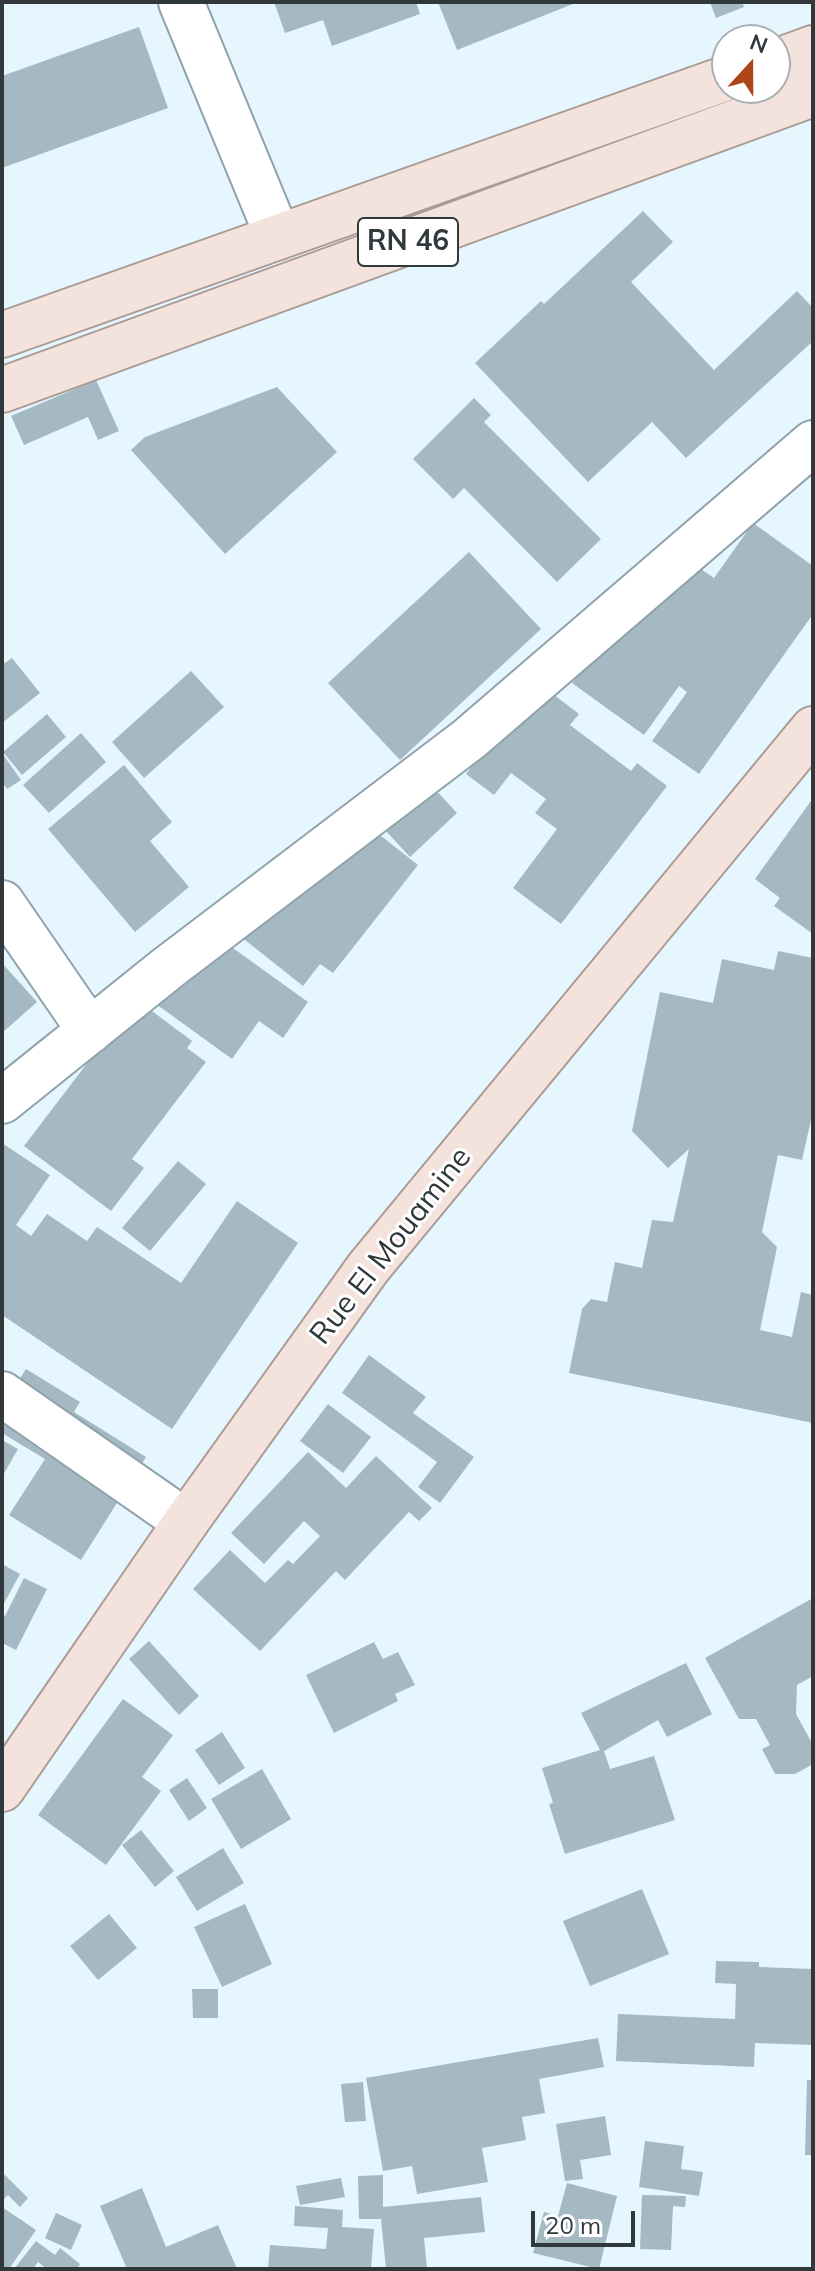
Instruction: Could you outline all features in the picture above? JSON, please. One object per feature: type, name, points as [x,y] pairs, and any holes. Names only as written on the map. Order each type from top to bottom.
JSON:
[{"type":"main road","points":[[791,56],[813,48]]},
{"type":"main road","name":"RN 46","points":[[2,335],[711,84]]},
{"type":"main road","name":"RN 46","points":[[2,390],[813,94]]},
{"type":"main road","name":"Rue El Mouamine","points":[[2,1789],[186,1522],[368,1268],[813,729]]},
{"type":"street","points":[[181,2],[278,237]]},
{"type":"street","points":[[2,1101],[169,967],[469,739],[813,443]]},
{"type":"street","points":[[2,903],[90,1031]]},
{"type":"street","points":[[2,1394],[186,1522]]},
{"type":"building","points":[[274,2],[416,2],[420,14],[332,46],[323,20],[285,33]]},
{"type":"building","points":[[438,2],[578,2],[457,50]]},
{"type":"building","points":[[710,2],[742,2],[744,7],[716,18]]},
{"type":"building","points":[[139,27],[168,108],[2,168],[2,76]]},
{"type":"building","points":[[643,211],[673,242],[631,282],[714,370],[797,291],[813,308],[813,341],[686,458],[652,422],[588,482],[475,363],[541,301],[544,304]]},
{"type":"building","points":[[96,380],[119,431],[98,440],[88,417],[24,445],[11,416]]},
{"type":"building","points":[[277,387],[337,452],[225,554],[131,450],[145,437]]},
{"type":"building","points":[[474,398],[491,415],[484,422],[601,539],[557,582],[464,488],[453,499],[413,459]]},
{"type":"building","points":[[753,523],[813,566],[813,614],[699,774],[652,741],[687,692],[679,686],[644,735],[572,683],[669,547],[714,578]]},
{"type":"building","points":[[469,552],[541,629],[400,760],[328,683]]},
{"type":"building","points":[[12,658],[40,693],[2,723],[2,665]]},
{"type":"building","points":[[191,671],[224,707],[144,778],[112,742]]},
{"type":"building","points":[[536,681],[579,714],[570,725],[631,771],[637,763],[667,786],[561,924],[513,888],[557,829],[535,813],[546,799],[511,773],[494,795],[466,774]]},
{"type":"building","points":[[47,714],[66,737],[22,775],[3,752]]},
{"type":"building","points":[[81,733],[106,762],[49,813],[23,785]]},
{"type":"building","points":[[2,753],[21,780],[7,789],[2,782]]},
{"type":"building","points":[[124,765],[172,822],[150,841],[189,887],[135,932],[48,829]]},
{"type":"building","points":[[419,772],[457,813],[410,857],[372,816]]},
{"type":"building","points":[[813,798],[813,934],[774,906],[780,898],[755,879]]},
{"type":"building","points":[[357,817],[418,865],[333,973],[320,964],[303,986],[240,936]]},
{"type":"building","points":[[219,938],[308,1002],[283,1038],[259,1021],[232,1059],[149,999],[165,976],[182,988]]},
{"type":"building","points":[[778,951],[813,958],[813,1111],[802,1160],[778,1155],[762,1232],[777,1247],[760,1330],[792,1337],[801,1292],[813,1295],[813,1423],[569,1373],[582,1309],[591,1299],[607,1302],[615,1262],[642,1268],[652,1220],[673,1222],[689,1149],[668,1168],[632,1131],[660,992],[713,1003],[722,959],[774,970]]},
{"type":"building","points":[[2,963],[37,1002],[2,1033]]},
{"type":"building","points":[[136,999],[192,1041],[187,1048],[206,1062],[132,1159],[144,1168],[111,1211],[24,1146]]},
{"type":"building","points":[[2,1143],[50,1175],[16,1225],[31,1236],[47,1214],[87,1241],[97,1227],[181,1283],[237,1201],[298,1243],[172,1429],[2,1315]]},
{"type":"building","points":[[178,1161],[206,1184],[150,1251],[122,1228]]},
{"type":"building","points":[[369,1355],[426,1397],[413,1413],[474,1457],[440,1503],[418,1487],[437,1462],[342,1393]]},
{"type":"building","points":[[26,1369],[80,1402],[74,1412],[146,1457],[81,1560],[9,1515],[45,1459],[2,1433],[2,1407]]},
{"type":"building","points":[[328,1404],[371,1437],[343,1473],[300,1441]]},
{"type":"building","points":[[2,1440],[18,1449],[2,1477]]},
{"type":"building","points":[[308,1452],[346,1488],[376,1456],[432,1508],[419,1521],[409,1512],[345,1580],[336,1571],[260,1651],[193,1589],[230,1550],[265,1583],[288,1560],[293,1564],[320,1536],[304,1521],[264,1564],[231,1533]]},
{"type":"building","points":[[2,1564],[20,1574],[2,1607]]},
{"type":"building","points":[[24,1578],[47,1589],[16,1650],[2,1643],[2,1614],[5,1616]]},
{"type":"building","points":[[813,1598],[813,1676],[797,1685],[796,1714],[813,1745],[813,1764],[795,1774],[775,1774],[762,1749],[770,1745],[756,1719],[739,1719],[705,1658]]},
{"type":"building","points":[[149,1641],[199,1696],[179,1715],[129,1659]]},
{"type":"building","points":[[374,1642],[383,1659],[398,1652],[415,1685],[395,1694],[398,1701],[334,1733],[306,1675]]},
{"type":"building","points":[[686,1663],[712,1714],[667,1737],[658,1720],[604,1751],[610,1769],[654,1756],[675,1820],[565,1854],[549,1804],[553,1803],[542,1768],[600,1750],[581,1713]]},
{"type":"building","points":[[123,1699],[173,1735],[142,1777],[161,1791],[106,1865],[38,1815]]},
{"type":"building","points":[[222,1732],[245,1768],[219,1785],[195,1750]]},
{"type":"building","points":[[262,1769],[291,1819],[241,1849],[211,1799]]},
{"type":"building","points":[[187,1778],[207,1808],[189,1821],[169,1790]]},
{"type":"building","points":[[141,1830],[174,1871],[155,1887],[122,1845]]},
{"type":"building","points":[[223,1848],[244,1883],[197,1911],[176,1877]]},
{"type":"building","points":[[642,1889],[669,1954],[590,1986],[563,1921]]},
{"type":"building","points":[[245,1904],[272,1964],[222,1987],[194,1927]]},
{"type":"building","points":[[109,1914],[137,1948],[98,1980],[70,1946]]},
{"type":"building","points":[[716,1961],[759,1962],[759,1967],[813,1969],[813,2045],[755,2043],[754,2067],[616,2061],[618,2014],[735,2019],[736,1984],[715,1983]]},
{"type":"building","points":[[192,1989],[218,1989],[218,2018],[193,2018]]},
{"type":"building","points":[[598,2038],[604,2067],[539,2079],[545,2113],[522,2117],[526,2140],[482,2148],[488,2182],[417,2194],[412,2166],[383,2171],[366,2078]]},
{"type":"building","points":[[807,2080],[813,2080],[813,2155],[805,2155]]},
{"type":"building","points":[[363,2082],[366,2121],[345,2122],[341,2084]]},
{"type":"building","points":[[605,2116],[611,2155],[580,2160],[583,2179],[565,2181],[556,2124]]},
{"type":"building","points":[[645,2141],[684,2146],[681,2169],[703,2172],[699,2196],[639,2187]]},
{"type":"building","points":[[4,2174],[28,2198],[20,2207],[8,2195],[2,2201]]},
{"type":"building","points":[[383,2175],[383,2207],[481,2197],[485,2232],[424,2238],[427,2269],[386,2269],[381,2219],[359,2219],[358,2176]]},
{"type":"building","points":[[341,2178],[345,2197],[300,2205],[296,2186]]},
{"type":"building","points":[[567,2183],[617,2196],[599,2269],[533,2253],[544,2212],[558,2216]]},
{"type":"building","points":[[142,2188],[166,2247],[218,2225],[237,2269],[127,2269],[100,2206]]},
{"type":"building","points":[[642,2195],[686,2196],[685,2207],[673,2206],[671,2250],[640,2249]]},
{"type":"building","points":[[295,2206],[343,2210],[342,2227],[374,2229],[371,2269],[268,2269],[270,2245],[326,2249],[328,2228],[294,2226]]},
{"type":"building","points":[[2,2207],[36,2230],[9,2269],[2,2266]]},
{"type":"building","points":[[56,2213],[82,2225],[71,2250],[45,2238]]},
{"type":"building","points":[[36,2241],[55,2255],[60,2248],[80,2264],[77,2269],[47,2269],[38,2262],[33,2269],[14,2269]]}]
